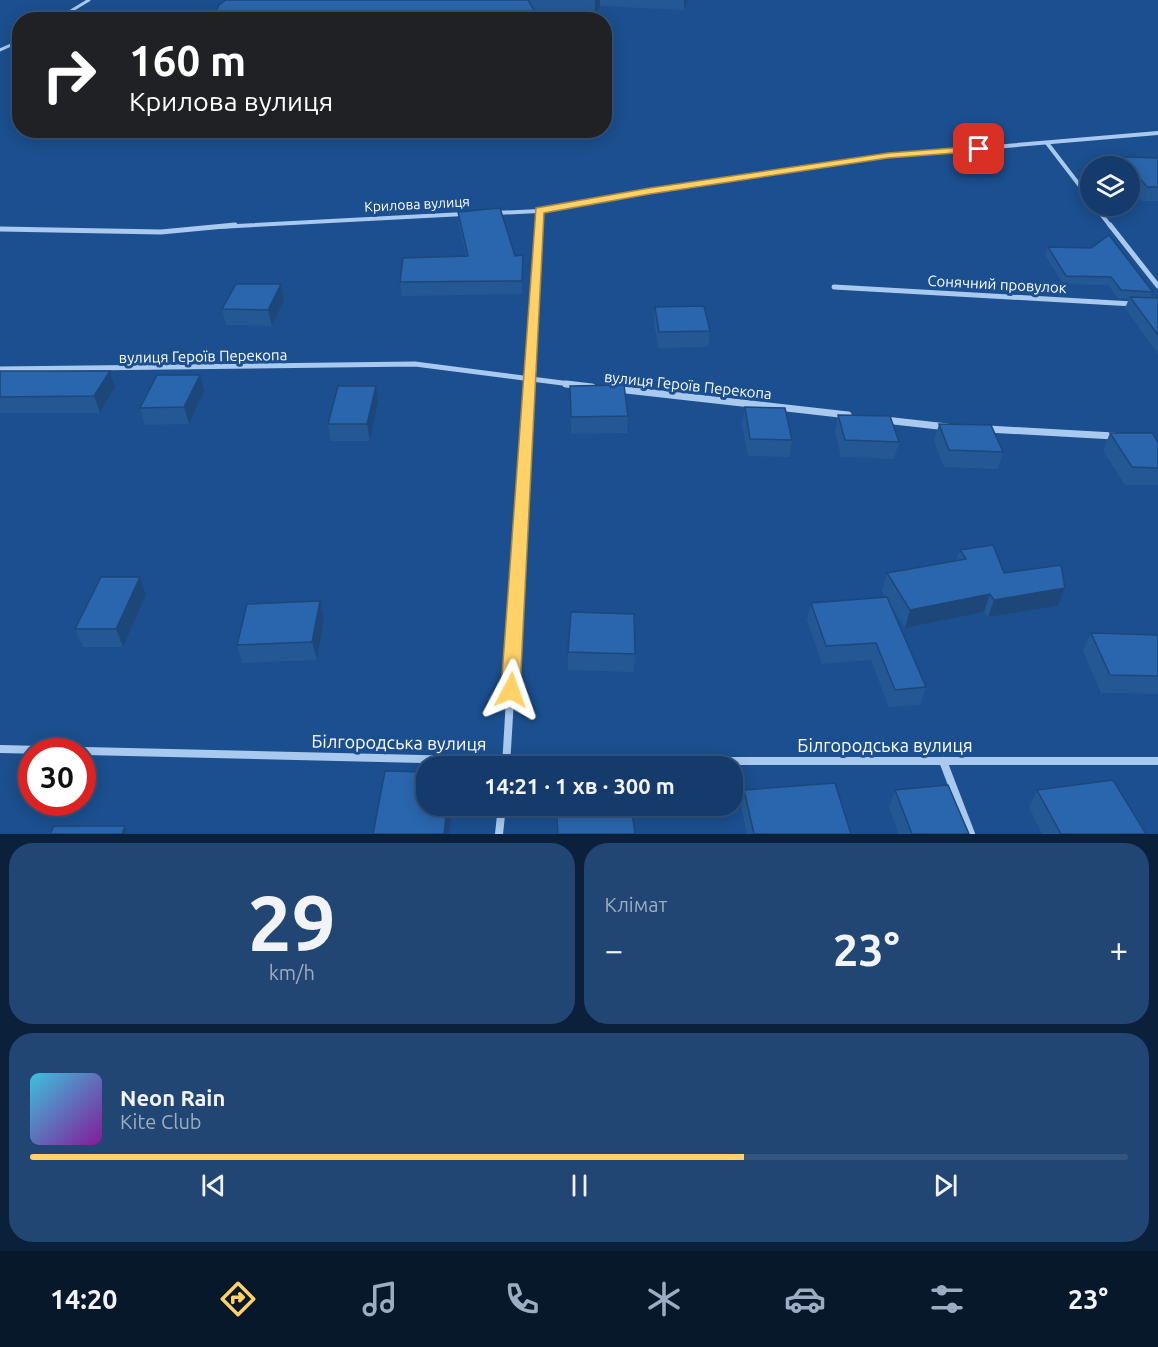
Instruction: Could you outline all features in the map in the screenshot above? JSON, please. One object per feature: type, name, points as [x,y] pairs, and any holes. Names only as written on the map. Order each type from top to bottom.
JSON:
[{"type":"street","points":[[69,12],[89,0]]},
{"type":"street","points":[[493,213],[539,211],[650,191],[888,156],[1158,133]]},
{"type":"street","points":[[1047,143],[1080,186]]},
{"type":"street","points":[[506,756],[539,211]]},
{"type":"street","name":"Крилова вулиця","points":[[0,229],[161,231],[260,223],[470,214]]},
{"type":"street","points":[[1103,216],[1158,286]]},
{"type":"street","name":"Сонячний провулок","points":[[834,287],[1135,304]]},
{"type":"street","name":"вулиця Героїв Перекопа","points":[[0,369],[416,364],[602,388]]},
{"type":"street","name":"вулиця Героїв Перекопа","points":[[614,389],[851,416]]},
{"type":"street","points":[[874,418],[957,428]]},
{"type":"street","points":[[981,429],[1123,437]]},
{"type":"street","name":"Білгородська вулиця","points":[[0,750],[416,762]]},
{"type":"street","points":[[943,761],[971,834]]},
{"type":"street","name":"Білгородська вулиця","points":[[743,762],[1158,761]]},
{"type":"street","points":[[500,834],[501,816]]},
{"type":"building","points":[[226,0],[528,0],[535,12],[216,12],[219,5]]},
{"type":"building","points":[[1140,158],[1158,158],[1158,187],[1147,187],[1140,179]]},
{"type":"building","points":[[500,208],[515,256],[523,255],[522,281],[400,282],[403,258],[468,256],[458,212]]},
{"type":"building","points":[[1109,235],[1153,292],[1121,290],[1111,277],[1066,276],[1048,247],[1091,248]]},
{"type":"building","points":[[236,284],[281,284],[268,310],[222,309]]},
{"type":"building","points":[[1130,297],[1158,298],[1158,335]]},
{"type":"building","points":[[704,306],[710,331],[659,332],[655,307]]},
{"type":"building","points":[[0,371],[110,371],[94,396],[0,397]]},
{"type":"building","points":[[157,375],[200,375],[184,407],[140,408]]},
{"type":"building","points":[[624,385],[628,416],[571,417],[570,386]]},
{"type":"building","points":[[338,386],[376,386],[367,424],[328,424]]},
{"type":"building","points":[[745,407],[785,408],[792,440],[750,439]]},
{"type":"building","points":[[838,415],[890,416],[899,442],[845,440]]},
{"type":"building","points":[[939,424],[991,425],[1003,452],[949,450]]},
{"type":"building","points":[[1110,433],[1152,433],[1158,442],[1158,468],[1132,467]]},
{"type":"building","points":[[993,545],[1004,573],[1061,565],[1065,588],[994,600],[990,594],[910,610],[887,573],[966,559],[960,550]]},
{"type":"building","points":[[101,577],[140,577],[116,629],[75,629]]},
{"type":"building","points":[[887,597],[926,687],[895,690],[876,643],[826,646],[811,603]]},
{"type":"building","points":[[320,601],[312,642],[237,645],[247,604]]},
{"type":"building","points":[[571,612],[634,614],[635,654],[568,652]]},
{"type":"building","points":[[1091,633],[1157,635],[1158,676],[1110,675]]},
{"type":"building","points":[[385,771],[416,772],[416,816],[446,816],[444,834],[373,834]]},
{"type":"building","points":[[1113,780],[1146,834],[1061,834],[1037,790]]},
{"type":"building","points":[[835,783],[851,834],[754,834],[744,790]]},
{"type":"building","points":[[948,785],[969,834],[912,834],[895,790]]},
{"type":"building","points":[[557,816],[632,816],[635,834],[558,834]]},
{"type":"building","points":[[54,826],[125,826],[122,834],[50,834]]},
{"type":"route","points":[[511,690],[539,211],[650,191],[888,156],[979,149]]}]
